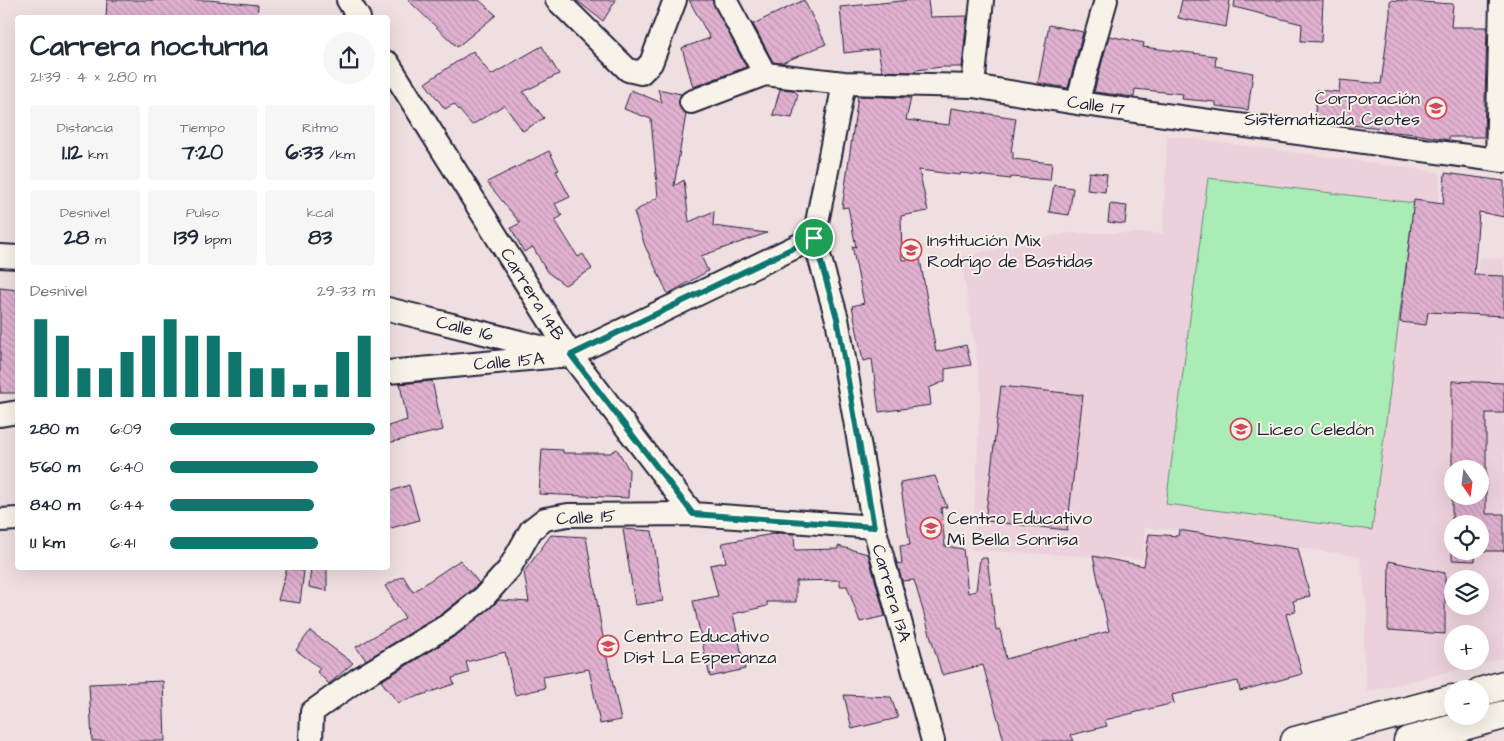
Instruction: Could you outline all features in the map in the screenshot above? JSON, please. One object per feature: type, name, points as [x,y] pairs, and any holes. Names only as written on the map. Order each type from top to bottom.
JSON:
[{"type":"main road","points":[[1489,689],[1504,685]]},
{"type":"main road","points":[[1295,741],[1444,701]]},
{"type":"main road","points":[[1408,741],[1504,715]]},
{"type":"street","points":[[348,0],[357,15]]},
{"type":"street","points":[[557,0],[628,70],[641,73],[651,64],[675,0]]},
{"type":"street","points":[[725,0],[764,74]]},
{"type":"street","points":[[974,86],[982,0]]},
{"type":"street","points":[[1077,103],[1106,0]]},
{"type":"street","points":[[1501,0],[1501,161]]},
{"type":"street","name":"Carrera 14B","points":[[390,66],[571,355],[693,514]]},
{"type":"street","name":"Calle 17","points":[[691,102],[764,74],[844,83],[974,86],[1077,103],[1501,161]]},
{"type":"street","points":[[814,238],[844,83]]},
{"type":"street","name":"Calle 15A","points":[[390,372],[571,355],[814,238]]},
{"type":"street","name":"Carrera 13A","points":[[814,238],[837,318],[874,527],[934,741]]},
{"type":"street","points":[[0,256],[15,257]]},
{"type":"street","name":"Calle 16","points":[[390,310],[571,355]]},
{"type":"street","points":[[0,415],[15,412]]},
{"type":"street","name":"Calle 15","points":[[310,741],[312,712],[357,680],[450,624],[483,598],[510,568],[531,530],[545,519],[568,515],[693,514],[874,527]]},
{"type":"street","points":[[0,520],[15,519]]},
{"type":"shaded area","name":"Liceo Celedón","points":[[1167,135],[1440,172],[1435,271],[1477,273],[1479,258],[1504,259],[1504,658],[1489,662],[1489,625],[1444,625],[1444,670],[1456,670],[1367,692],[1363,649],[1367,611],[1360,557],[1179,530],[1145,528],[1143,559],[972,550],[981,389],[961,257],[1067,233],[1163,233]]},
{"type":"green space","points":[[1208,178],[1414,203],[1372,530],[1166,504]]},
{"type":"building","points":[[107,0],[209,0],[258,5],[257,15],[106,15]]},
{"type":"building","points":[[408,0],[479,0],[496,15],[457,47]]},
{"type":"building","points":[[576,0],[616,0],[603,21]]},
{"type":"building","points":[[689,0],[712,0],[746,67],[693,87],[682,48],[710,38]]},
{"type":"building","points":[[804,0],[826,44],[782,63],[773,62],[753,24]]},
{"type":"building","points":[[928,0],[930,17],[967,16],[962,67],[942,67],[916,70],[915,72],[882,71],[878,49],[844,53],[840,7]]},
{"type":"building","points":[[1182,0],[1230,0],[1226,27],[1178,18]]},
{"type":"building","points":[[1235,0],[1323,0],[1321,42],[1301,41],[1302,24],[1234,7]]},
{"type":"building","points":[[1390,0],[1453,4],[1451,27],[1487,27],[1484,137],[1449,137],[1449,140],[1384,131],[1384,128],[1314,122],[1317,90],[1339,92],[1340,80],[1381,84]]},
{"type":"building","points":[[1049,25],[1083,32],[1068,88],[1038,83]]},
{"type":"building","points":[[1109,36],[1144,43],[1143,47],[1216,56],[1215,66],[1253,73],[1248,110],[1216,106],[1216,102],[1182,99],[1183,94],[1135,89],[1134,97],[1094,92]]},
{"type":"building","points":[[542,46],[559,74],[523,92],[544,118],[523,131],[504,105],[472,125],[454,104],[445,109],[425,83],[473,51],[491,75]]},
{"type":"building","points":[[658,89],[681,94],[679,106],[686,114],[674,186],[684,180],[689,222],[714,211],[713,226],[767,233],[701,256],[708,271],[668,294],[645,246],[634,212],[658,197],[651,119],[624,109],[631,90],[662,103]]},
{"type":"building","points":[[780,89],[792,90],[798,94],[792,118],[773,115]]},
{"type":"building","points":[[858,96],[911,98],[906,120],[949,125],[951,108],[1016,118],[1011,152],[1013,152],[1013,159],[1052,163],[1050,180],[1011,177],[1011,179],[919,170],[928,211],[901,216],[902,260],[920,259],[936,352],[966,345],[971,365],[945,369],[945,381],[929,388],[931,405],[879,412],[872,359],[863,361],[852,306],[864,303],[852,246],[856,247],[848,207],[842,208]]},
{"type":"building","points":[[549,151],[559,170],[556,171],[570,197],[555,204],[562,216],[555,220],[578,257],[583,254],[592,269],[565,285],[547,272],[533,247],[524,252],[511,228],[520,223],[487,182]]},
{"type":"building","points":[[1089,172],[1107,174],[1105,192],[1087,190]]},
{"type":"building","points":[[1445,173],[1504,181],[1504,217],[1479,212],[1474,275],[1504,276],[1504,316],[1428,312],[1426,325],[1400,322],[1414,200],[1443,204]]},
{"type":"building","points":[[1054,185],[1073,188],[1069,215],[1049,212]]},
{"type":"building","points":[[1110,204],[1127,206],[1125,224],[1108,222]]},
{"type":"building","points":[[0,288],[15,290],[15,393],[0,393]]},
{"type":"building","points":[[432,381],[443,430],[390,443],[390,425],[407,420],[400,384]]},
{"type":"building","points":[[1452,381],[1504,383],[1504,413],[1486,413],[1486,460],[1452,460]]},
{"type":"building","points":[[1001,386],[1083,395],[1067,530],[985,521]]},
{"type":"building","points":[[542,449],[563,450],[563,453],[610,453],[617,449],[629,470],[628,498],[539,494]]},
{"type":"building","points":[[935,476],[947,507],[941,508],[945,546],[963,549],[968,593],[976,591],[980,558],[987,558],[996,630],[1000,629],[1006,659],[1109,631],[1093,556],[1144,566],[1149,534],[1178,536],[1179,530],[1298,549],[1310,596],[1293,601],[1296,611],[1286,614],[1302,674],[1240,691],[1238,681],[1172,695],[1174,703],[1105,720],[1107,726],[1071,735],[1074,741],[1004,741],[983,665],[942,675],[914,580],[902,581],[897,563],[902,564],[900,546],[910,545],[900,482]]},
{"type":"building","points":[[409,485],[419,520],[390,528],[390,491]]},
{"type":"building","points":[[1452,505],[1486,505],[1486,514],[1504,514],[1504,551],[1489,551],[1489,515],[1452,515]]},
{"type":"building","points":[[623,529],[652,531],[663,601],[635,605]]},
{"type":"building","points":[[779,533],[794,534],[795,550],[838,549],[838,546],[868,554],[885,616],[860,622],[847,586],[840,586],[840,580],[796,581],[796,602],[767,602],[767,606],[733,614],[745,669],[710,677],[693,601],[718,596],[710,565],[726,562],[722,543]]},
{"type":"building","points":[[551,535],[586,537],[605,649],[621,720],[600,724],[589,669],[543,677],[545,688],[515,695],[505,652],[466,662],[469,673],[452,678],[454,684],[398,703],[381,681],[457,635],[499,600],[529,602],[524,572]]},
{"type":"building","points":[[460,560],[479,583],[443,613],[366,660],[356,647],[405,618],[385,586],[403,576],[413,592]]},
{"type":"building","points":[[1389,561],[1444,573],[1444,634],[1388,630]]},
{"type":"building","points":[[286,570],[304,571],[300,603],[278,600]]},
{"type":"building","points":[[311,570],[327,570],[327,591],[309,587]]},
{"type":"building","points":[[310,631],[353,663],[329,684],[317,672],[320,668],[296,650]]},
{"type":"building","points":[[163,681],[165,741],[92,741],[89,684]]},
{"type":"building","points":[[844,695],[891,697],[898,718],[852,729]]},
{"type":"place","name":"Corporación Sistematizada Ceotes","points":[[1436,108]]},
{"type":"place","name":"Institución Mix Rodrigo de Bastidas","points":[[911,250]]},
{"type":"place","name":"Liceo Celedón","points":[[1241,429]]},
{"type":"place","name":"Centro Educativo Mi Bella Sonrisa","points":[[931,528]]},
{"type":"place","name":"Centro Educativo Dist La Esperanza","points":[[608,646]]},
{"type":"route","points":[[814,238],[837,318],[874,527],[693,514],[571,355],[814,238]]}]
